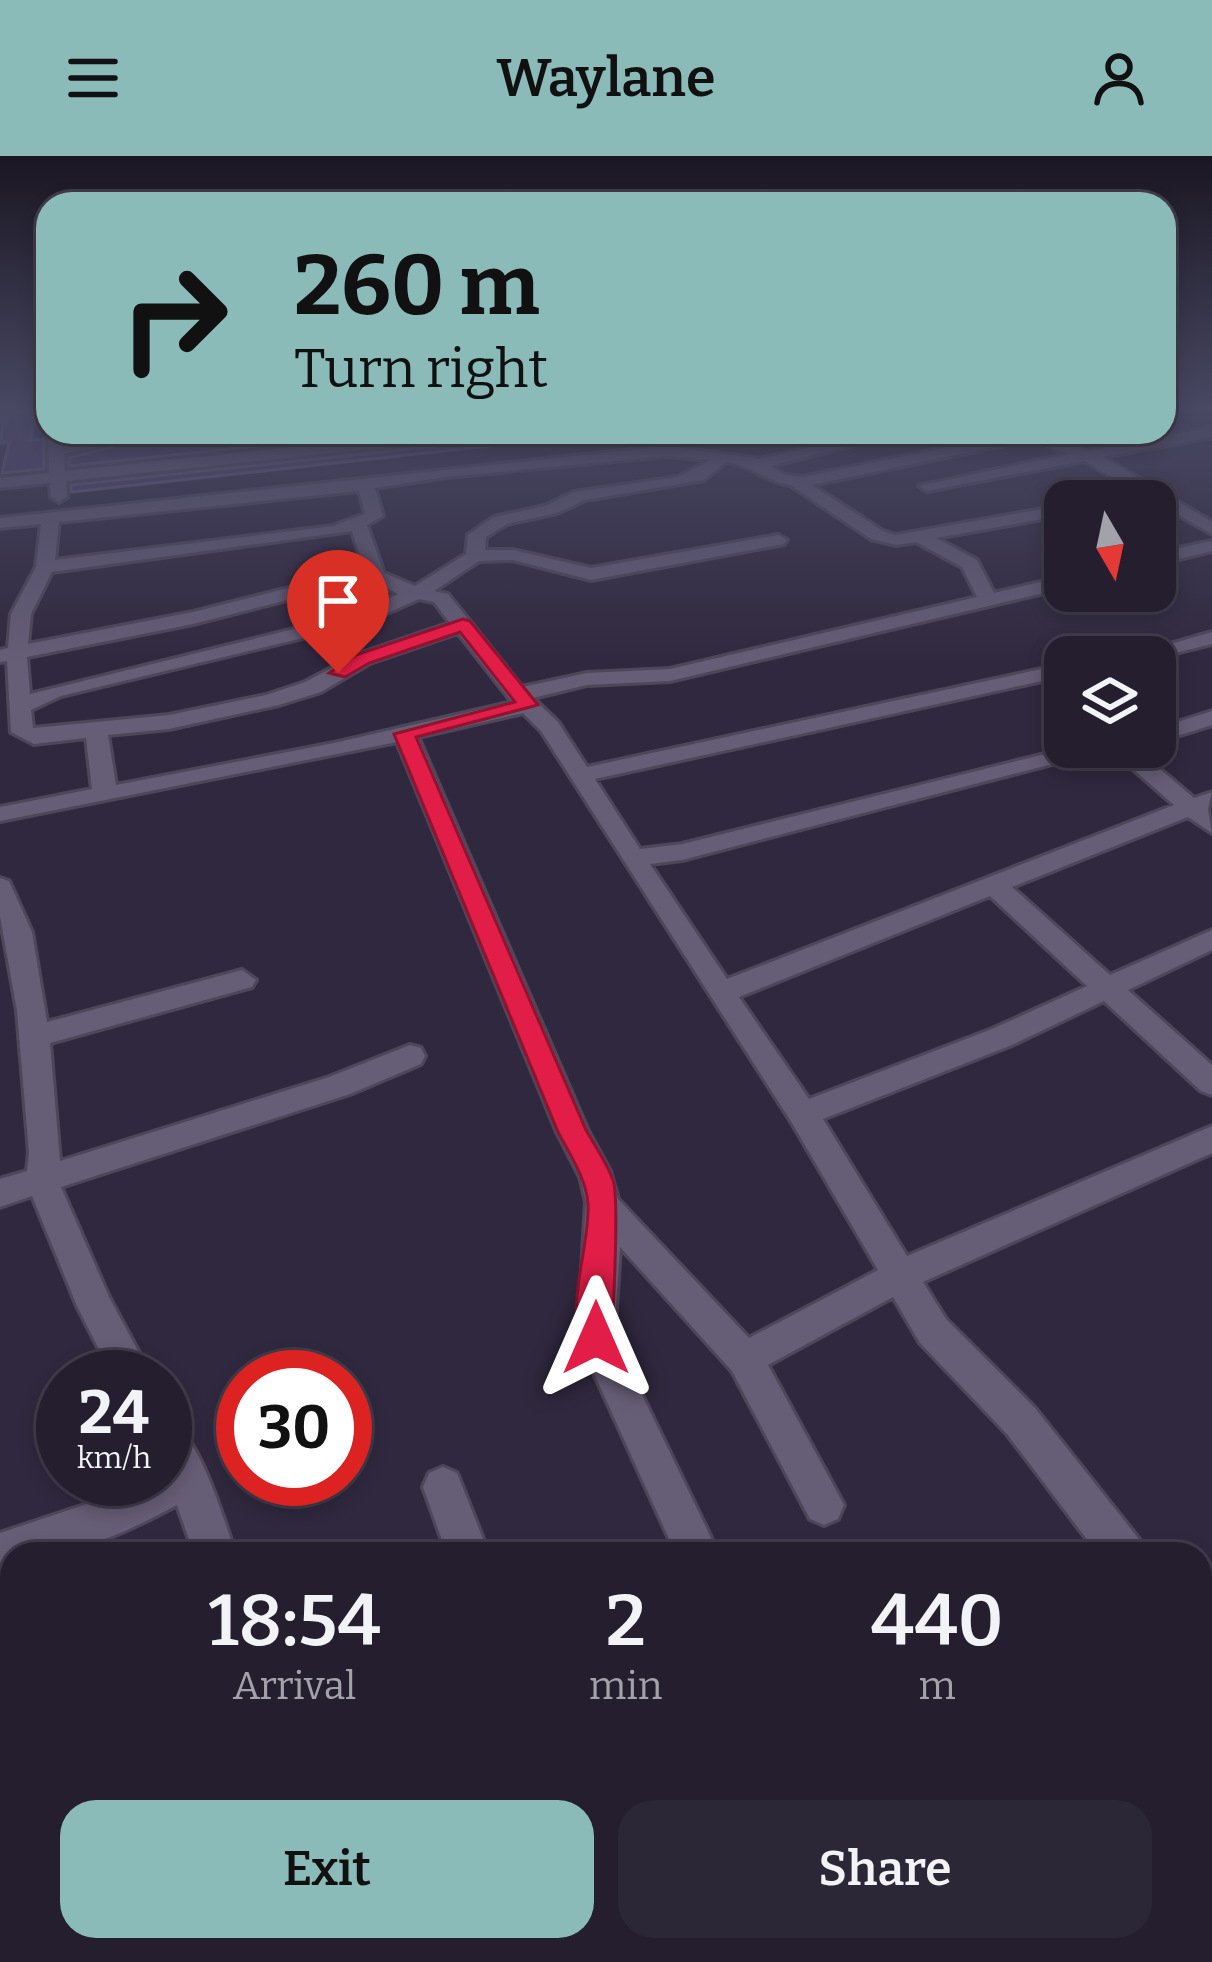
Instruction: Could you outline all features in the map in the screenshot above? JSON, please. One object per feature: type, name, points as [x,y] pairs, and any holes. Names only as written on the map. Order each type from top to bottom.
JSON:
[{"type":"street","points":[[58,495],[45,567],[11,613],[9,654],[20,696],[22,732],[34,736],[96,733],[272,700],[314,687],[363,659],[463,625]]},
{"type":"street","points":[[0,523],[269,495]]},
{"type":"street","points":[[45,567],[359,526],[374,516],[369,495]]},
{"type":"street","points":[[475,556],[477,535],[498,520],[556,509],[587,495]]},
{"type":"street","points":[[817,495],[885,538],[922,538],[1044,514]]},
{"type":"street","points":[[1176,509],[1212,530]]},
{"type":"street","points":[[359,526],[374,572],[386,584],[441,598],[550,727],[803,1114],[933,1331],[1021,1421],[1115,1542]]},
{"type":"street","points":[[922,538],[970,564],[987,598]]},
{"type":"street","points":[[20,696],[54,692],[358,619],[421,591],[475,556],[513,555],[591,574],[778,540]]},
{"type":"street","points":[[1176,554],[1212,546]]},
{"type":"street","points":[[9,654],[193,618],[374,572]]},
{"type":"street","points":[[0,814],[405,734],[586,679],[670,675],[1044,586]]},
{"type":"street","points":[[1176,647],[1212,638]]},
{"type":"street","points":[[580,775],[1044,675]]},
{"type":"street","points":[[1176,729],[1212,718]]},
{"type":"street","points":[[96,733],[104,754],[104,794]]},
{"type":"street","points":[[405,734],[573,1132],[598,1180],[603,1205],[594,1306],[596,1338],[692,1542]]},
{"type":"street","points":[[634,858],[682,852],[1044,761]]},
{"type":"street","points":[[1148,768],[1205,810]]},
{"type":"street","points":[[720,993],[991,883],[1205,810]]},
{"type":"street","points":[[991,883],[1212,1083]]},
{"type":"street","points":[[0,887],[13,902],[33,1037],[45,1153],[42,1180],[119,1350]]},
{"type":"street","points":[[803,1114],[1002,1037],[1212,939]]},
{"type":"street","points":[[33,1037],[242,980]]},
{"type":"street","points":[[0,1193],[338,1086],[410,1055]]},
{"type":"street","points":[[745,1359],[899,1276],[1212,1139]]},
{"type":"street","points":[[603,1205],[745,1359],[824,1505]]},
{"type":"street","points":[[443,1487],[464,1542]]},
{"type":"street","points":[[192,1492],[211,1542]]},
{"type":"street","points":[[36,1542],[134,1506]]},
{"type":"route","points":[[338,673],[363,659],[463,625],[528,705],[405,734],[573,1132],[598,1180],[603,1205],[594,1306],[596,1338]]}]
